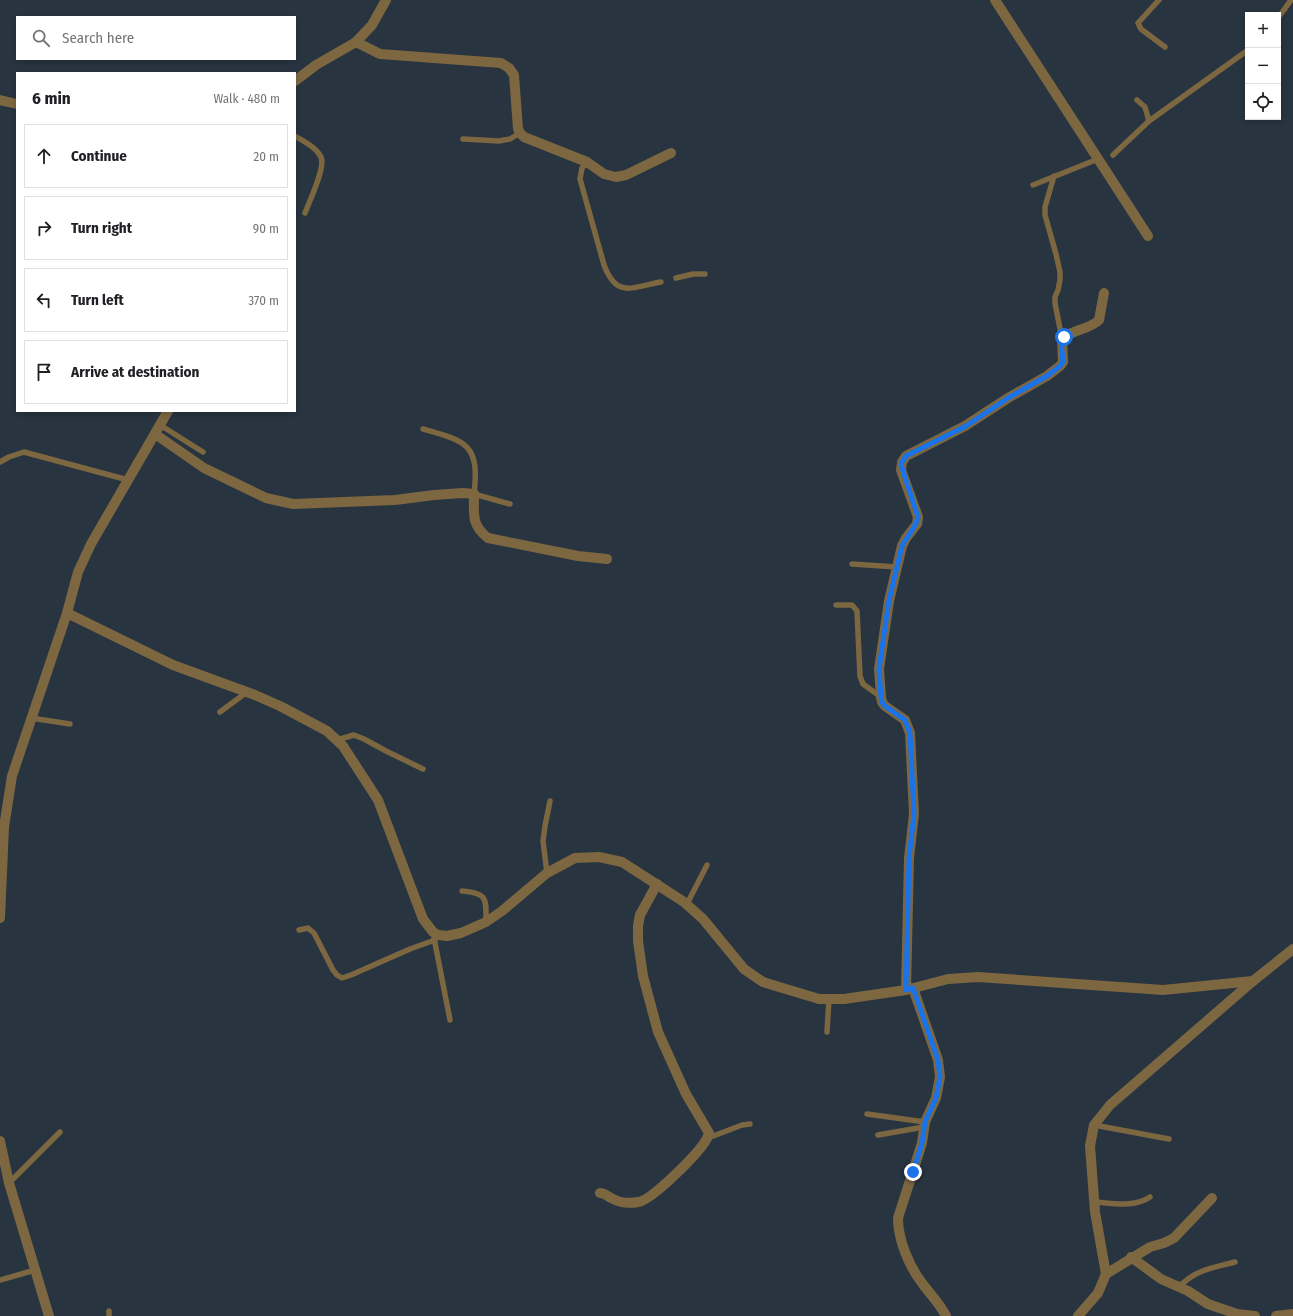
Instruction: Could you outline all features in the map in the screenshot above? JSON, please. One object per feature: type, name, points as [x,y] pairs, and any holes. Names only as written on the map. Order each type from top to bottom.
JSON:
[{"type":"street","points":[[296,80],[316,65],[356,42],[372,25],[386,0]]},
{"type":"street","points":[[995,0],[1103,161],[1148,236]]},
{"type":"street","points":[[356,42],[380,54],[500,63],[509,68],[514,75],[518,129],[520,133],[524,137],[587,162],[604,174],[616,177],[626,175],[671,153]]},
{"type":"street","points":[[0,100],[16,104]]},
{"type":"street","points":[[946,1316],[911,1266],[901,1240],[898,1225],[898,1218],[922,1143],[925,1124],[936,1098],[940,1077],[938,1060],[909,989],[909,858],[914,814],[910,733],[905,720],[885,706],[881,697],[879,669],[889,600],[902,546],[906,538],[917,524],[918,517],[901,470],[901,465],[906,456],[966,426],[1008,398],[1047,376],[1060,366],[1063,362],[1062,339],[1069,334],[1092,326],[1100,320],[1104,293]]},
{"type":"street","points":[[0,918],[4,827],[12,776],[68,613],[78,572],[91,544],[167,412]]},
{"type":"street","points":[[157,429],[204,468],[266,498],[293,504],[395,500],[434,495],[463,493],[474,494],[476,526],[488,538],[578,556],[606,559]]},
{"type":"street","points":[[68,613],[172,665],[247,692],[280,706],[327,731],[343,746],[378,800],[424,918],[434,936],[447,936],[461,933],[486,922],[502,911],[547,872],[575,858],[600,857],[622,862],[687,904],[703,919],[744,969],[762,982],[819,999],[844,1000],[909,989],[948,979],[978,977],[1163,990],[1253,981]]},
{"type":"street","points":[[600,1193],[604,1193],[612,1199],[625,1203],[642,1201],[672,1177],[708,1138],[709,1130],[686,1094],[658,1032],[643,976],[638,941],[638,926],[640,915],[657,884]]},
{"type":"street","points":[[1078,1316],[1098,1293],[1106,1274],[1094,1202],[1090,1146],[1094,1125],[1110,1105],[1253,981],[1293,949]]},
{"type":"street","points":[[0,1141],[9,1183],[49,1316]]},
{"type":"street","points":[[1106,1274],[1131,1257],[1150,1247],[1174,1238],[1212,1198]]},
{"type":"street","points":[[1131,1257],[1161,1279],[1188,1291],[1208,1304],[1237,1314],[1255,1316]]},
{"type":"street","points":[[1276,1316],[1293,1314]]},
{"type":"lane","points":[[1159,0],[1138,23],[1141,28],[1165,47]]},
{"type":"lane","points":[[1281,14],[1291,0]]},
{"type":"lane","points":[[1113,154],[1149,121],[1245,52]]},
{"type":"lane","points":[[1137,100],[1145,107],[1149,121]]},
{"type":"lane","points":[[463,139],[499,141],[510,139],[520,133]]},
{"type":"lane","points":[[296,137],[317,151],[323,159],[322,170],[305,213]]},
{"type":"lane","points":[[1033,185],[1054,176],[1103,161]]},
{"type":"lane","points":[[587,162],[582,168],[580,179],[608,275],[615,284],[621,288],[661,282]]},
{"type":"lane","points":[[1054,176],[1045,207],[1045,215],[1060,272],[1060,280],[1055,297],[1055,303],[1062,339]]},
{"type":"lane","points":[[676,278],[694,274],[705,274]]},
{"type":"lane","points":[[157,429],[203,452]]},
{"type":"lane","points":[[423,429],[463,442],[470,449],[476,464],[474,494],[510,504]]},
{"type":"lane","points":[[0,462],[24,452],[128,480]]},
{"type":"lane","points":[[852,564],[897,567]]},
{"type":"lane","points":[[836,605],[852,605],[858,611],[860,676],[864,684],[881,697]]},
{"type":"lane","points":[[220,712],[247,692]]},
{"type":"lane","points":[[32,718],[70,724]]},
{"type":"lane","points":[[337,740],[354,736],[364,739],[423,769]]},
{"type":"lane","points":[[547,872],[543,841],[550,801]]},
{"type":"lane","points":[[687,904],[707,865]]},
{"type":"lane","points":[[462,891],[476,892],[484,900],[486,904],[486,922]]},
{"type":"lane","points":[[299,930],[308,928],[314,933],[333,970],[342,978],[410,949],[434,936],[450,1020]]},
{"type":"lane","points":[[827,1032],[829,999]]},
{"type":"lane","points":[[867,1114],[925,1124]]},
{"type":"lane","points":[[708,1138],[742,1124],[750,1124]]},
{"type":"lane","points":[[878,1135],[925,1124]]},
{"type":"lane","points":[[1094,1125],[1169,1139]]},
{"type":"lane","points":[[9,1183],[60,1132]]},
{"type":"lane","points":[[1094,1202],[1132,1204],[1150,1197]]},
{"type":"lane","points":[[1179,1287],[1198,1272],[1236,1262]]},
{"type":"lane","points":[[0,1280],[35,1270]]},
{"type":"route","points":[[913,1172],[922,1143],[925,1122],[936,1098],[940,1077],[938,1060],[913,988],[906,990],[909,858],[914,814],[910,764],[910,733],[905,720],[885,706],[882,702],[879,669],[889,600],[902,546],[906,538],[917,524],[918,517],[901,470],[901,465],[906,456],[966,426],[1008,398],[1047,376],[1060,366],[1063,362],[1061,341],[1064,337]]}]
